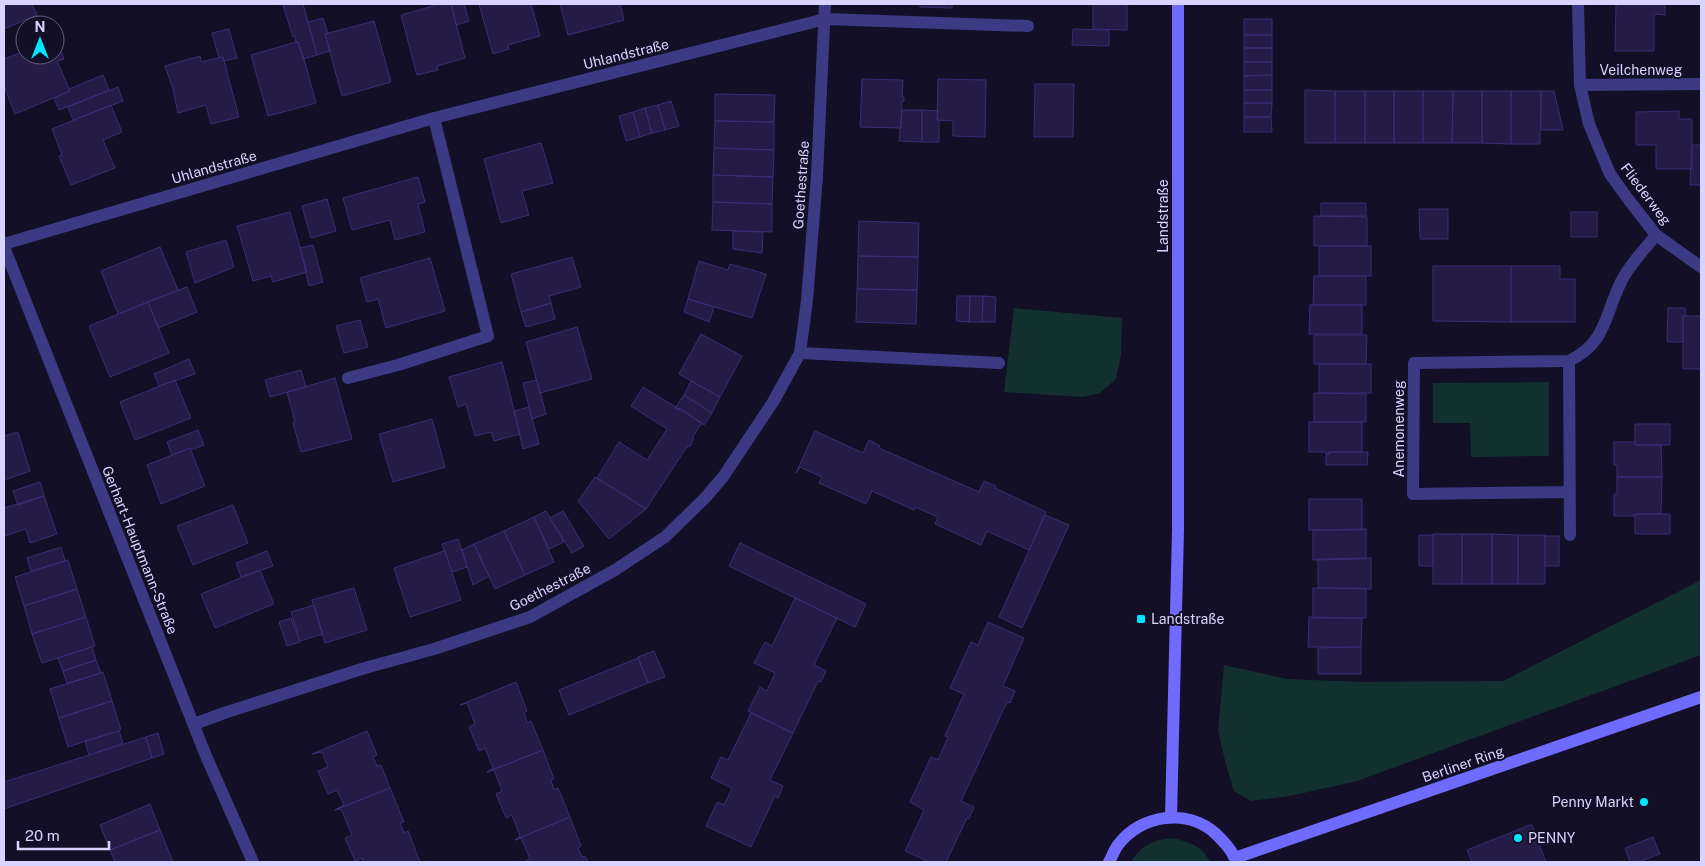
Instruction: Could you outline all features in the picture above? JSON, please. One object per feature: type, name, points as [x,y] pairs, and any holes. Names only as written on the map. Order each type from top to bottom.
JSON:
[{"type":"street","name":"Goethestraße","points":[[194,724],[530,617],[614,570],[665,537],[705,498],[723,477],[773,402],[800,353],[813,235],[826,19],[825,4]]},
{"type":"street","name":"Landstraße","points":[[1171,817],[1178,530],[1178,4]]},
{"type":"street","name":"Fliederweg","points":[[1578,4],[1580,84],[1589,124],[1610,174],[1656,235],[1701,267]]},
{"type":"street","points":[[826,19],[1028,26]]},
{"type":"street","name":"Uhlandstraße","points":[[4,246],[434,118],[826,19]]},
{"type":"street","name":"Veilchenweg","points":[[1580,84],[1701,84]]},
{"type":"street","points":[[348,378],[398,365],[488,336],[434,118]]},
{"type":"street","points":[[1570,535],[1569,361],[1582,354],[1596,341],[1621,280],[1656,235]]},
{"type":"street","name":"Gerhart-Hauptmann-Straße","points":[[4,246],[206,756],[253,862]]},
{"type":"street","points":[[800,353],[999,362]]},
{"type":"street","name":"Anemonenweg","points":[[1569,361],[1414,362],[1413,494],[1570,492]]},
{"type":"street","name":"Berliner Ring","points":[[1109,862],[1118,845],[1132,831],[1151,821],[1171,817],[1191,820],[1209,828],[1224,842],[1235,860],[1701,697]]},
{"type":"green space","points":[[1014,308],[1122,318],[1121,354],[1116,379],[1100,393],[1083,397],[1004,392]]},
{"type":"green space","points":[[1549,382],[1549,456],[1471,457],[1470,423],[1433,423],[1433,383]]},
{"type":"green space","points":[[1701,580],[1701,655],[1357,781],[1290,796],[1251,801],[1234,791],[1218,731],[1224,665],[1287,679],[1361,682],[1503,681]]},
{"type":"green space","points":[[1171,838],[1199,848],[1210,862],[1131,862],[1148,845],[1159,840]]},
{"type":"building","points":[[4,4],[32,4],[37,15],[15,15],[15,24],[4,29]]},
{"type":"building","points":[[303,4],[317,55],[303,59],[298,42],[296,42],[295,36],[293,37],[283,5]]},
{"type":"building","points":[[440,4],[451,4],[465,58],[437,66],[438,70],[417,75],[401,15]]},
{"type":"building","points":[[451,4],[464,4],[469,21],[456,25]]},
{"type":"building","points":[[479,4],[531,4],[540,36],[508,45],[509,49],[493,54]]},
{"type":"building","points":[[560,4],[620,4],[624,20],[568,35]]},
{"type":"building","points":[[920,4],[952,4],[952,8],[920,7]]},
{"type":"building","points":[[1093,4],[1127,4],[1127,30],[1093,29]]},
{"type":"building","points":[[1616,4],[1665,4],[1665,15],[1654,14],[1654,51],[1615,51]]},
{"type":"building","points":[[323,18],[328,34],[325,34],[330,51],[317,55],[308,22]]},
{"type":"building","points":[[1244,19],[1272,19],[1272,35],[1244,35]]},
{"type":"building","points":[[374,21],[391,82],[342,96],[325,34]]},
{"type":"building","points":[[229,29],[237,58],[224,61],[223,57],[219,58],[212,33]]},
{"type":"building","points":[[1073,29],[1109,30],[1109,46],[1072,45]]},
{"type":"building","points":[[1244,35],[1272,35],[1272,48],[1244,48]]},
{"type":"building","points":[[298,42],[304,59],[316,103],[268,116],[251,55]]},
{"type":"building","points":[[1244,48],[1272,48],[1272,62],[1244,62]]},
{"type":"building","points":[[15,55],[15,65],[59,65],[70,91],[15,114],[4,86],[4,59]]},
{"type":"building","points":[[200,56],[201,62],[223,57],[239,117],[211,124],[206,105],[178,113],[173,89],[165,66]]},
{"type":"building","points":[[1244,62],[1272,62],[1272,75],[1244,76]]},
{"type":"building","points":[[103,75],[109,90],[59,110],[54,98],[70,91],[69,89]]},
{"type":"building","points":[[1272,75],[1272,90],[1244,90],[1244,76]]},
{"type":"building","points":[[862,79],[903,80],[902,97],[904,97],[904,101],[902,101],[901,128],[860,127]]},
{"type":"building","points":[[938,79],[986,80],[985,137],[953,136],[953,121],[937,120]]},
{"type":"building","points":[[1035,84],[1074,84],[1073,137],[1034,137]]},
{"type":"building","points":[[118,87],[123,101],[73,120],[68,107]]},
{"type":"building","points":[[1244,90],[1272,90],[1272,103],[1244,103]]},
{"type":"building","points":[[1305,90],[1335,91],[1335,143],[1305,143]]},
{"type":"building","points":[[1335,91],[1365,91],[1365,143],[1335,143]]},
{"type":"building","points":[[1365,91],[1394,91],[1394,143],[1365,143]]},
{"type":"building","points":[[1394,91],[1423,91],[1423,143],[1394,143]]},
{"type":"building","points":[[1423,91],[1453,91],[1452,143],[1423,143]]},
{"type":"building","points":[[1453,91],[1482,91],[1482,143],[1452,143]]},
{"type":"building","points":[[1482,91],[1511,91],[1511,144],[1482,143]]},
{"type":"building","points":[[1511,91],[1541,91],[1540,144],[1511,144]]},
{"type":"building","points":[[1541,91],[1554,91],[1563,130],[1541,130]]},
{"type":"building","points":[[715,94],[775,95],[774,122],[715,121]]},
{"type":"building","points":[[671,101],[679,126],[665,130],[658,105]]},
{"type":"building","points":[[1244,103],[1272,103],[1271,117],[1244,117]]},
{"type":"building","points":[[111,105],[122,132],[103,140],[115,168],[71,185],[59,156],[62,155],[52,129]]},
{"type":"building","points":[[658,105],[665,130],[652,133],[645,108]]},
{"type":"building","points":[[645,108],[652,133],[640,137],[633,112]]},
{"type":"building","points":[[902,110],[922,110],[922,142],[899,141]]},
{"type":"building","points":[[922,110],[938,111],[939,142],[922,142]]},
{"type":"building","points":[[1679,111],[1679,119],[1692,119],[1692,169],[1656,169],[1656,145],[1636,145],[1636,112]]},
{"type":"building","points":[[633,112],[640,137],[626,141],[619,116]]},
{"type":"building","points":[[1244,117],[1271,117],[1272,132],[1244,132]]},
{"type":"building","points":[[715,121],[774,122],[774,150],[714,148]]},
{"type":"building","points":[[541,143],[553,183],[522,191],[529,215],[501,223],[484,159]]},
{"type":"building","points":[[1692,145],[1701,145],[1701,185],[1690,185]]},
{"type":"building","points":[[714,148],[774,150],[773,177],[713,175]]},
{"type":"building","points":[[713,175],[773,177],[772,204],[713,202]]},
{"type":"building","points":[[418,177],[425,202],[418,204],[425,232],[395,240],[390,220],[352,230],[343,198]]},
{"type":"building","points":[[327,199],[336,231],[311,238],[302,206]]},
{"type":"building","points":[[713,202],[772,204],[772,232],[712,230]]},
{"type":"building","points":[[1321,203],[1366,203],[1366,216],[1321,216]]},
{"type":"building","points":[[1419,209],[1448,209],[1448,239],[1420,239]]},
{"type":"building","points":[[290,212],[307,272],[273,282],[271,276],[253,281],[237,226]]},
{"type":"building","points":[[1571,212],[1597,212],[1597,237],[1571,237]]},
{"type":"building","points":[[1314,216],[1367,217],[1367,246],[1314,246]]},
{"type":"building","points":[[859,221],[919,223],[918,257],[858,256]]},
{"type":"building","points":[[733,231],[763,232],[762,253],[733,249]]},
{"type":"building","points":[[226,240],[234,267],[195,283],[186,252]]},
{"type":"building","points":[[313,245],[323,282],[309,286],[300,248]]},
{"type":"building","points":[[1319,246],[1371,246],[1371,276],[1319,276]]},
{"type":"building","points":[[160,247],[178,290],[118,314],[101,271]]},
{"type":"building","points":[[858,256],[918,257],[917,290],[857,289]]},
{"type":"building","points":[[572,257],[581,287],[549,296],[551,303],[521,312],[511,274]]},
{"type":"building","points":[[430,258],[445,311],[386,328],[378,299],[367,302],[360,278]]},
{"type":"building","points":[[699,261],[728,270],[730,264],[766,274],[752,318],[688,299]]},
{"type":"building","points":[[1433,266],[1511,266],[1511,322],[1433,321]]},
{"type":"building","points":[[1511,266],[1560,266],[1560,279],[1575,279],[1575,322],[1511,322]]},
{"type":"building","points":[[1314,276],[1366,276],[1366,305],[1313,305]]},
{"type":"building","points":[[187,287],[197,312],[158,328],[148,302]]},
{"type":"building","points":[[857,289],[917,290],[916,324],[856,322]]},
{"type":"building","points":[[957,296],[970,296],[969,322],[956,321]]},
{"type":"building","points":[[970,296],[983,296],[982,322],[969,322]]},
{"type":"building","points":[[983,296],[996,297],[995,322],[982,322]]},
{"type":"building","points":[[688,299],[714,307],[709,322],[684,312]]},
{"type":"building","points":[[148,302],[169,353],[110,377],[89,326]]},
{"type":"building","points":[[551,303],[555,319],[526,327],[521,312]]},
{"type":"building","points":[[1310,305],[1362,305],[1362,334],[1309,334]]},
{"type":"building","points":[[1668,308],[1685,308],[1686,316],[1683,316],[1683,342],[1667,342]]},
{"type":"building","points":[[1683,316],[1701,316],[1701,369],[1683,369]]},
{"type":"building","points":[[360,320],[368,347],[344,353],[336,326]]},
{"type":"building","points":[[577,327],[592,379],[540,393],[526,342]]},
{"type":"building","points":[[701,334],[742,356],[720,397],[679,374]]},
{"type":"building","points":[[1314,335],[1367,335],[1366,364],[1314,364]]},
{"type":"building","points":[[189,359],[195,374],[159,386],[154,374]]},
{"type":"building","points":[[502,362],[520,434],[494,441],[491,432],[475,436],[466,404],[458,407],[449,377]]},
{"type":"building","points":[[1319,364],[1371,364],[1371,393],[1319,393]]},
{"type":"building","points":[[301,370],[306,387],[270,397],[265,380]]},
{"type":"building","points":[[335,378],[352,439],[301,452],[287,392]]},
{"type":"building","points":[[175,380],[191,418],[135,440],[120,402]]},
{"type":"building","points":[[537,380],[546,414],[532,419],[523,383]]},
{"type":"building","points":[[691,381],[720,397],[712,413],[684,395]]},
{"type":"building","points":[[643,387],[702,423],[693,436],[690,446],[686,448],[646,509],[597,478],[619,442],[647,460],[667,429],[631,406]]},
{"type":"building","points":[[1314,393],[1366,394],[1366,422],[1314,422]]},
{"type":"building","points":[[684,395],[712,413],[704,425],[680,408],[679,410],[675,408]]},
{"type":"building","points":[[529,407],[539,444],[523,449],[514,411]]},
{"type":"building","points":[[432,419],[445,467],[393,482],[379,434]]},
{"type":"building","points":[[1309,422],[1362,422],[1362,452],[1329,452],[1329,454],[1326,454],[1326,452],[1309,452]]},
{"type":"building","points":[[1635,424],[1670,424],[1670,445],[1635,445]]},
{"type":"building","points":[[198,430],[204,445],[172,455],[167,442]]},
{"type":"building","points":[[815,431],[863,453],[869,440],[880,446],[879,448],[979,492],[984,481],[1046,512],[1029,550],[987,531],[981,545],[935,524],[938,517],[915,507],[914,510],[872,491],[866,504],[819,483],[822,477],[800,467],[796,473]]},
{"type":"building","points":[[18,432],[30,471],[4,480],[4,436]]},
{"type":"building","points":[[1614,442],[1635,442],[1635,445],[1661,445],[1662,477],[1617,477],[1617,465],[1614,465]]},
{"type":"building","points":[[190,448],[205,486],[161,504],[147,465]]},
{"type":"building","points":[[1329,452],[1368,452],[1367,465],[1326,465],[1326,454],[1329,454]]},
{"type":"building","points":[[595,477],[646,509],[609,539],[578,501]]},
{"type":"building","points":[[1617,477],[1662,477],[1661,514],[1614,516],[1614,494],[1617,494]]},
{"type":"building","points":[[40,482],[44,496],[18,505],[13,491]]},
{"type":"building","points":[[44,496],[57,534],[30,543],[26,529],[4,536],[4,508]]},
{"type":"building","points":[[1309,499],[1362,499],[1362,530],[1309,530]]},
{"type":"building","points":[[233,505],[248,543],[193,565],[177,526]]},
{"type":"building","points":[[546,511],[564,542],[549,549],[534,517]]},
{"type":"building","points":[[563,511],[584,546],[572,553],[550,518]]},
{"type":"building","points":[[1635,514],[1670,514],[1670,534],[1635,534]]},
{"type":"building","points":[[1045,515],[1069,525],[1022,628],[999,617]]},
{"type":"building","points":[[534,517],[554,562],[525,575],[504,531]]},
{"type":"building","points":[[1366,529],[1366,559],[1313,560],[1313,530]]},
{"type":"building","points":[[504,531],[525,575],[495,589],[474,544]]},
{"type":"building","points":[[1433,534],[1462,534],[1462,584],[1433,584]]},
{"type":"building","points":[[1462,534],[1492,534],[1492,584],[1462,584]]},
{"type":"building","points":[[1492,534],[1518,535],[1518,584],[1492,584]]},
{"type":"building","points":[[1419,535],[1433,535],[1433,566],[1419,566]]},
{"type":"building","points":[[1518,535],[1545,535],[1545,584],[1518,584]]},
{"type":"building","points":[[1545,536],[1559,536],[1559,566],[1545,566]]},
{"type":"building","points":[[458,539],[467,567],[452,572],[442,544]]},
{"type":"building","points":[[740,543],[866,604],[855,627],[729,566]]},
{"type":"building","points":[[474,544],[489,576],[473,585],[462,550]]},
{"type":"building","points":[[61,547],[65,561],[31,571],[27,558]]},
{"type":"building","points":[[267,551],[273,566],[241,577],[236,563]]},
{"type":"building","points":[[445,551],[461,600],[410,617],[394,568]]},
{"type":"building","points":[[1371,558],[1371,589],[1318,588],[1318,559]]},
{"type":"building","points":[[68,560],[77,589],[24,606],[15,577]]},
{"type":"building","points":[[260,570],[274,604],[215,628],[201,594]]},
{"type":"building","points":[[354,588],[367,630],[325,643],[312,600]]},
{"type":"building","points":[[1313,588],[1366,588],[1366,618],[1313,618]]},
{"type":"building","points":[[77,589],[86,617],[32,634],[24,606]]},
{"type":"building","points":[[795,598],[837,618],[814,665],[826,671],[821,682],[818,681],[793,733],[748,711],[760,687],[767,691],[775,673],[754,663],[765,642],[772,646]]},
{"type":"building","points":[[314,605],[323,634],[300,641],[291,612]]},
{"type":"building","points":[[86,617],[95,646],[42,663],[32,634]]},
{"type":"building","points":[[1309,617],[1362,618],[1361,647],[1308,647]]},
{"type":"building","points":[[291,618],[300,642],[287,646],[279,622]]},
{"type":"building","points":[[988,622],[1024,638],[1003,686],[1015,691],[1010,703],[1007,702],[961,801],[974,807],[969,819],[967,818],[946,862],[929,862],[905,851],[924,810],[910,802],[931,757],[938,760],[948,737],[945,736],[964,694],[950,688],[971,642],[978,645]]},
{"type":"building","points":[[92,647],[96,660],[63,671],[58,658]]},
{"type":"building","points":[[1361,647],[1361,674],[1318,674],[1318,648]]},
{"type":"building","points":[[654,651],[665,677],[648,683],[638,657]]},
{"type":"building","points":[[638,658],[648,683],[569,715],[559,690]]},
{"type":"building","points":[[96,660],[101,673],[67,684],[63,671]]},
{"type":"building","points":[[103,672],[112,701],[59,718],[50,689]]},
{"type":"building","points":[[516,682],[527,711],[524,713],[527,723],[531,721],[543,750],[487,772],[493,768],[485,748],[479,751],[469,727],[475,724],[467,703],[460,705]]},
{"type":"building","points":[[112,701],[121,730],[68,747],[59,718]]},
{"type":"building","points":[[751,713],[793,733],[770,780],[783,786],[778,798],[775,796],[751,847],[706,826],[717,802],[724,805],[732,788],[711,778],[721,757],[728,760]]},
{"type":"building","points":[[119,731],[123,743],[89,755],[85,741]]},
{"type":"building","points":[[367,731],[377,755],[373,757],[377,766],[381,765],[390,788],[335,810],[344,805],[337,790],[328,794],[318,771],[328,767],[322,752],[312,754]]},
{"type":"building","points":[[158,733],[164,754],[152,758],[146,737]]},
{"type":"building","points":[[146,737],[152,758],[4,809],[4,782]]},
{"type":"building","points":[[543,750],[554,779],[551,780],[554,790],[558,788],[570,817],[515,840],[520,836],[512,815],[506,818],[496,794],[502,791],[494,770],[487,772]]},
{"type":"building","points":[[390,788],[404,822],[400,823],[404,833],[408,831],[420,862],[363,862],[362,858],[355,861],[345,838],[352,835],[341,809],[335,810]]},
{"type":"building","points":[[150,804],[160,830],[110,850],[100,825]]},
{"type":"building","points":[[570,817],[581,846],[578,848],[582,857],[585,856],[588,862],[524,862],[530,859],[521,838],[515,840]]},
{"type":"building","name":"PENNY","points":[[1532,825],[1546,862],[1472,862],[1467,850]]},
{"type":"building","points":[[160,830],[173,862],[115,862],[110,850]]},
{"type":"building","points":[[1653,837],[1660,854],[1639,862],[1630,862],[1625,848]]},
{"type":"place","name":"Landstraße","points":[[1141,619]]},
{"type":"place","name":"Penny Markt","points":[[1644,802]]},
{"type":"place","name":"PENNY","points":[[1518,838]]}]
